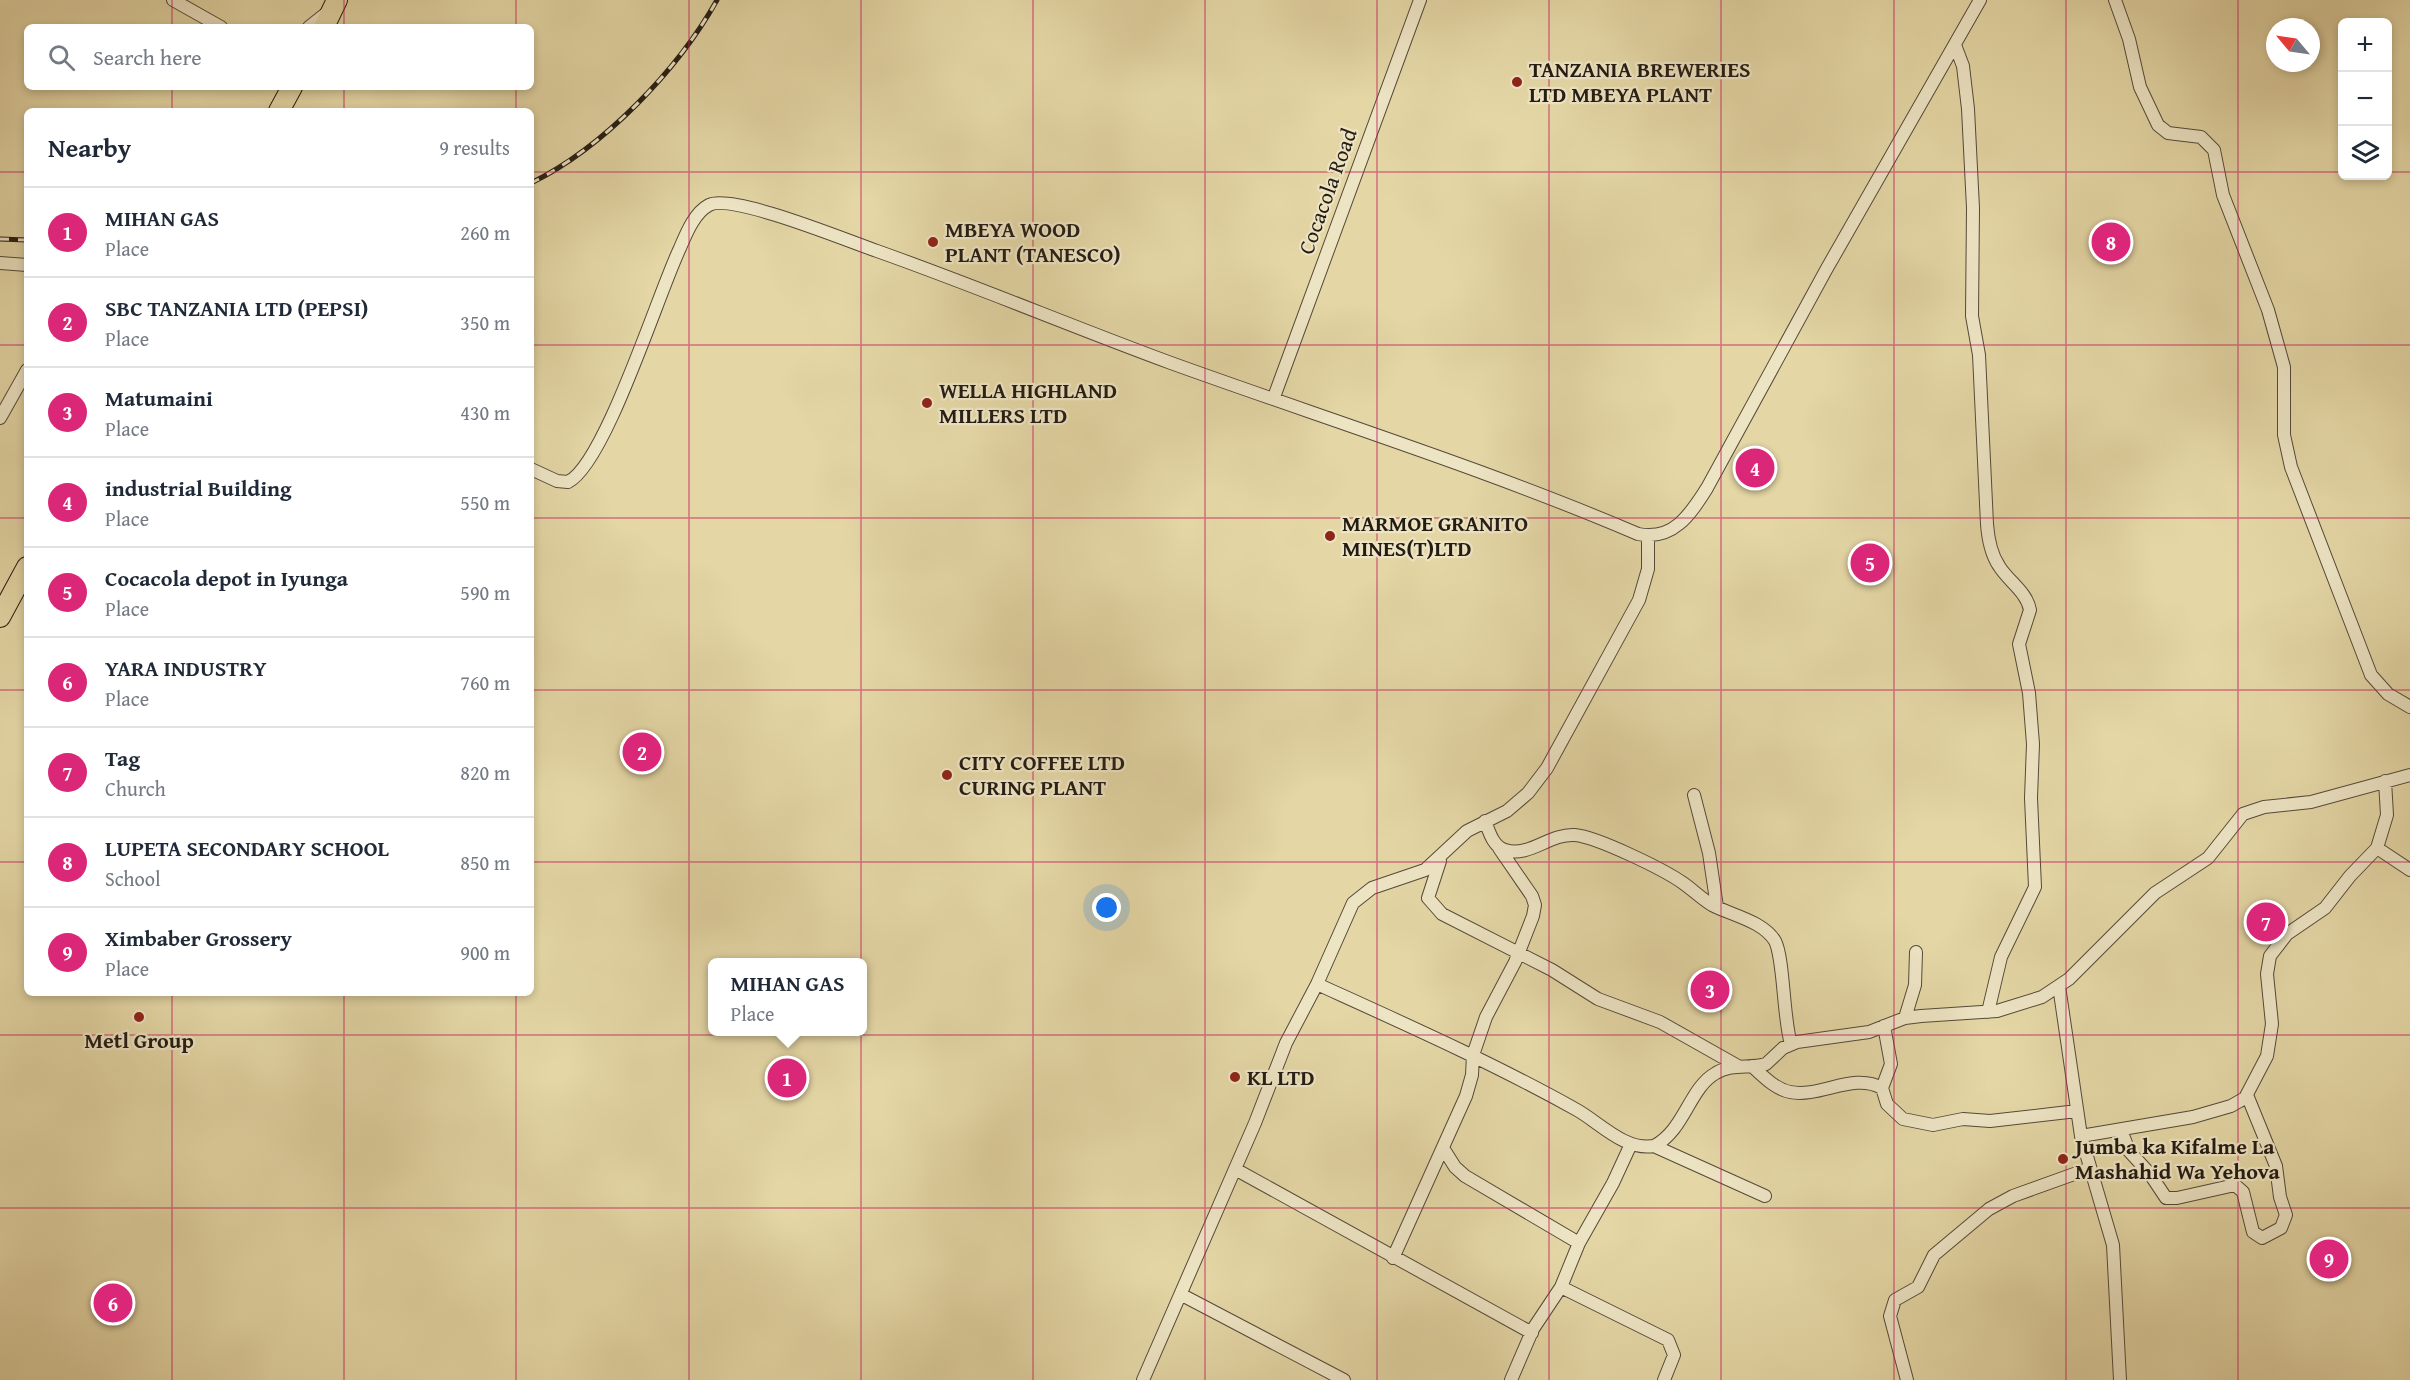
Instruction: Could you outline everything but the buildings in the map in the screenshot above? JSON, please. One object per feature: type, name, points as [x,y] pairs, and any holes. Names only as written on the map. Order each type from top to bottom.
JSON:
[{"type":"highway","points":[[325,24],[335,4]]},
{"type":"highway","points":[[281,108],[290,90]]},
{"type":"highway","points":[[0,617],[24,573]]},
{"type":"street","points":[[173,0],[216,24]]},
{"type":"street","name":"Cocacola Road","points":[[1274,397],[1420,0]]},
{"type":"street","points":[[534,470],[558,481],[568,482],[588,465],[607,428],[687,232],[704,209],[717,203],[733,203],[859,245],[1171,363],[1274,397],[1648,536],[1662,535],[1674,530],[1696,506],[1826,270],[1980,0]]},
{"type":"street","points":[[2115,0],[2130,39],[2140,87],[2158,125],[2168,133],[2201,137],[2214,150],[2223,195],[2268,310],[2284,367],[2284,435],[2290,467],[2372,675],[2388,694],[2410,707]]},
{"type":"street","points":[[312,24],[335,4]]},
{"type":"street","points":[[1955,45],[1962,66],[1968,109],[1972,208],[1972,315],[1979,355],[1986,524],[1991,549],[1999,567],[2024,595],[2030,610],[2019,644],[2029,693],[2033,744],[2031,798],[2035,887],[2001,957],[1988,1012]]},
{"type":"street","points":[[0,263],[24,265]]},
{"type":"street","points":[[0,418],[24,375]]},
{"type":"street","points":[[1143,1380],[1182,1295],[1286,1043],[1317,984],[1349,909],[1357,898],[1372,888],[1415,876],[1441,858],[1459,837],[1519,802],[1547,768],[1640,600],[1648,569],[1648,536]]},
{"type":"street","points":[[1653,1146],[1673,1130],[1711,1077],[1738,1066],[1766,1064],[1791,1044],[1854,1035],[1905,1018],[1988,1012],[2020,1006],[2059,987],[2155,893],[2208,858],[2243,814],[2264,807],[2323,799],[2410,775]]},
{"type":"street","points":[[2080,1137],[2222,1110],[2241,1101],[2247,1095],[2267,1056],[2272,1011],[2267,966],[2273,949],[2287,933],[2325,908],[2350,876],[2377,848],[2387,815],[2385,781]]},
{"type":"street","points":[[1694,795],[1709,853],[1717,907]]},
{"type":"street","points":[[1393,1258],[1469,1088],[1473,1055],[1493,1000],[1518,953],[1533,915],[1534,901],[1499,848],[1485,821]]},
{"type":"street","points":[[1499,848],[1516,852],[1563,836],[1586,838],[1665,872],[1717,907],[1763,929],[1776,943],[1784,1017],[1791,1044]]},
{"type":"street","points":[[2377,848],[2410,870]]},
{"type":"street","points":[[1441,858],[1428,892],[1431,904],[1442,914],[1518,953],[1598,999],[1660,1022],[1738,1066]]},
{"type":"street","points":[[1905,1018],[1915,984],[1916,952]]},
{"type":"street","points":[[1317,984],[1473,1055],[1587,1116],[1631,1144],[1653,1146],[1765,1196]]},
{"type":"street","points":[[2059,987],[2080,1137],[2113,1245],[2120,1380]]},
{"type":"street","points":[[1884,1026],[1891,1064],[1882,1088],[1887,1104],[1903,1119],[1921,1124],[1943,1124],[1963,1119],[1990,1121],[2077,1111]]},
{"type":"street","points":[[1752,1066],[1770,1082],[1793,1092],[1850,1084],[1869,1084],[1882,1088]]},
{"type":"street","points":[[2121,1130],[2129,1151],[2150,1174],[2166,1198],[2177,1198],[2235,1185],[2240,1187],[2253,1232],[2262,1238],[2281,1228],[2286,1215],[2280,1197],[2276,1166],[2247,1095]]},
{"type":"street","points":[[1511,1380],[1532,1333],[1561,1287],[1579,1243],[1616,1178],[1631,1144]]},
{"type":"street","points":[[1443,1148],[1455,1167],[1465,1176],[1579,1243]]},
{"type":"street","points":[[1235,1169],[1532,1333]]},
{"type":"street","points":[[1907,1380],[1890,1316],[1895,1300],[1918,1287],[1934,1255],[1989,1209],[2005,1199],[2088,1169]]},
{"type":"street","points":[[1561,1287],[1668,1340],[1674,1355],[1664,1380]]},
{"type":"street","points":[[1182,1295],[1343,1380]]},
{"type":"railway","points":[[534,181],[585,149],[636,105],[682,53],[717,0]]},
{"type":"railway","points":[[0,239],[24,240]]},
{"type":"place","name":"TANZANIA BREWERIES LTD MBEYA PLANT","points":[[1517,82]]},
{"type":"place","name":"MBEYA WOOD PLANT (TANESCO)","points":[[933,242]]},
{"type":"place","name":"LUPETA SECONDARY SCHOOL","points":[[2111,242]]},
{"type":"place","name":"WELLA HIGHLAND MILLERS LTD","points":[[927,403]]},
{"type":"place","name":"industrial Building","points":[[1755,468]]},
{"type":"place","name":"MARMOE GRANITO MINES(T)LTD","points":[[1330,536]]},
{"type":"place","name":"Cocacola depot in Iyunga","points":[[1870,563]]},
{"type":"place","name":"SBC TANZANIA LTD (PEPSI)","points":[[642,752]]},
{"type":"place","name":"CITY COFFEE LTD CURING PLANT","points":[[947,775]]},
{"type":"place","name":"Tag","points":[[2266,922]]},
{"type":"place","name":"Matumaini","points":[[1710,990]]},
{"type":"place","name":"Metl Group","points":[[139,1017]]},
{"type":"place","name":"KL LTD","points":[[1235,1077]]},
{"type":"place","name":"MIHAN GAS","points":[[787,1078]]},
{"type":"place","name":"Jumba ka Kifalme La Mashahid Wa Yehova","points":[[2063,1159]]},
{"type":"place","name":"Ximbaber Grossery","points":[[2329,1259]]},
{"type":"place","name":"YARA INDUSTRY","points":[[113,1303]]}]
